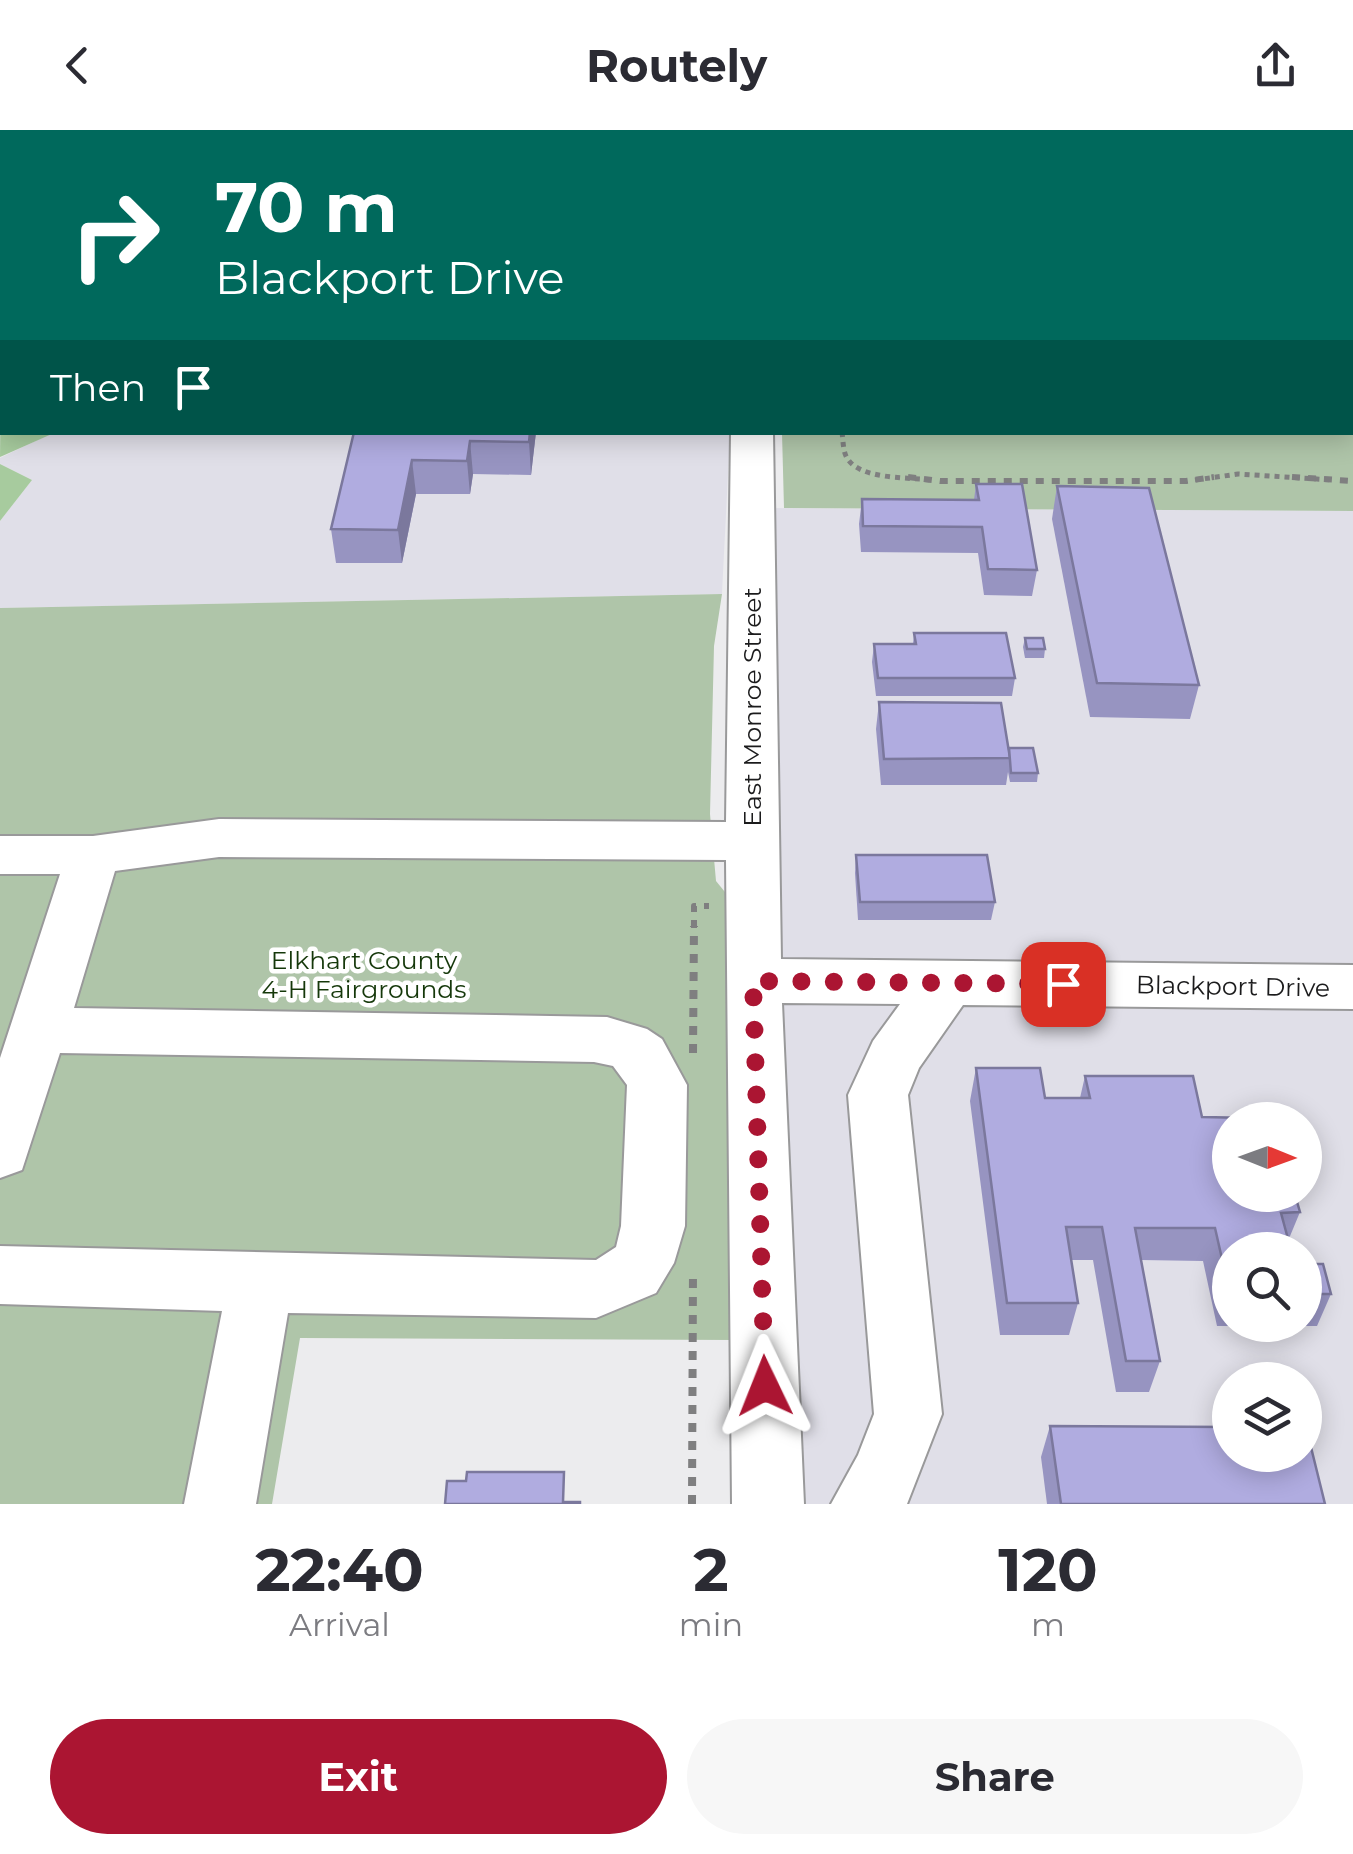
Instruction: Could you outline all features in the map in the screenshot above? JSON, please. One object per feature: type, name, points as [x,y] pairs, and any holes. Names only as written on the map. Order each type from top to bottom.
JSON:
[{"type":"street","name":"East Monroe Street","points":[[752,435],[753,981],[768,1504]]},
{"type":"street","points":[[0,855],[93,855],[216,872],[752,859]]},
{"type":"street","points":[[0,1152],[93,855]]},
{"type":"street","name":"Blackport Drive","points":[[753,981],[1353,987]]},
{"type":"street","points":[[868,1504],[886,1474],[908,1414],[878,1095],[894,1058],[947,983]]},
{"type":"street","points":[[0,1275],[596,1289],[621,1282],[640,1266],[652,1238],[657,1084],[648,1061],[626,1043],[594,1039],[38,1030]]},
{"type":"street","points":[[220,1504],[260,1284]]},
{"type":"path","points":[[842,435],[845,455],[854,466],[878,474],[940,481],[1186,480],[1238,474],[1353,481]]},
{"type":"shaded area","points":[[48,435],[730,435],[722,594],[0,608],[0,521],[32,480],[0,464],[0,458]]},
{"type":"shaded area","points":[[763,508],[1353,511],[1353,1504],[795,1504]]},
{"type":"green space","points":[[0,435],[50,435],[0,457]]},
{"type":"green space","points":[[782,435],[1353,435],[1353,511],[784,508]]},
{"type":"green space","points":[[0,464],[32,480],[0,521]]},
{"type":"green space","name":"Elkhart County 4-H Fairgrounds","points":[[722,594],[714,646],[710,814],[716,881],[729,897],[736,1340],[300,1338],[272,1504],[0,1504],[0,608]]},
{"type":"building","points":[[353,435],[530,435],[529,442],[470,441],[467,461],[412,460],[398,530],[331,529]]},
{"type":"building","points":[[976,484],[1022,484],[1037,570],[988,569],[982,527],[863,526],[862,499],[979,500]]},
{"type":"building","points":[[1057,486],[1149,488],[1199,685],[1097,683]]},
{"type":"building","points":[[914,633],[1006,633],[1015,678],[878,678],[874,644],[916,644]]},
{"type":"building","points":[[1025,638],[1043,638],[1045,649],[1027,649]]},
{"type":"building","points":[[879,702],[1001,703],[1010,758],[884,759]]},
{"type":"building","points":[[1009,748],[1033,748],[1038,773],[1011,773]]},
{"type":"building","points":[[856,855],[987,855],[995,902],[860,902]]},
{"type":"building","points":[[976,1068],[1040,1068],[1045,1098],[1090,1098],[1085,1076],[1193,1076],[1202,1117],[1212,1117],[1212,1212],[1300,1212],[1281,1213],[1286,1232],[1135,1228],[1160,1361],[1126,1361],[1102,1227],[1066,1227],[1078,1303],[1007,1303]]},
{"type":"building","points":[[1322,1264],[1323,1264],[1331,1294],[1322,1294]]},
{"type":"building","points":[[1050,1426],[1212,1427],[1212,1472],[1317,1472],[1325,1504],[1061,1504]]},
{"type":"building","points":[[467,1472],[564,1472],[563,1502],[580,1504],[445,1504],[447,1481],[466,1481]]},
{"type":"route","points":[[765,1386],[753,981],[1063,984]]}]
